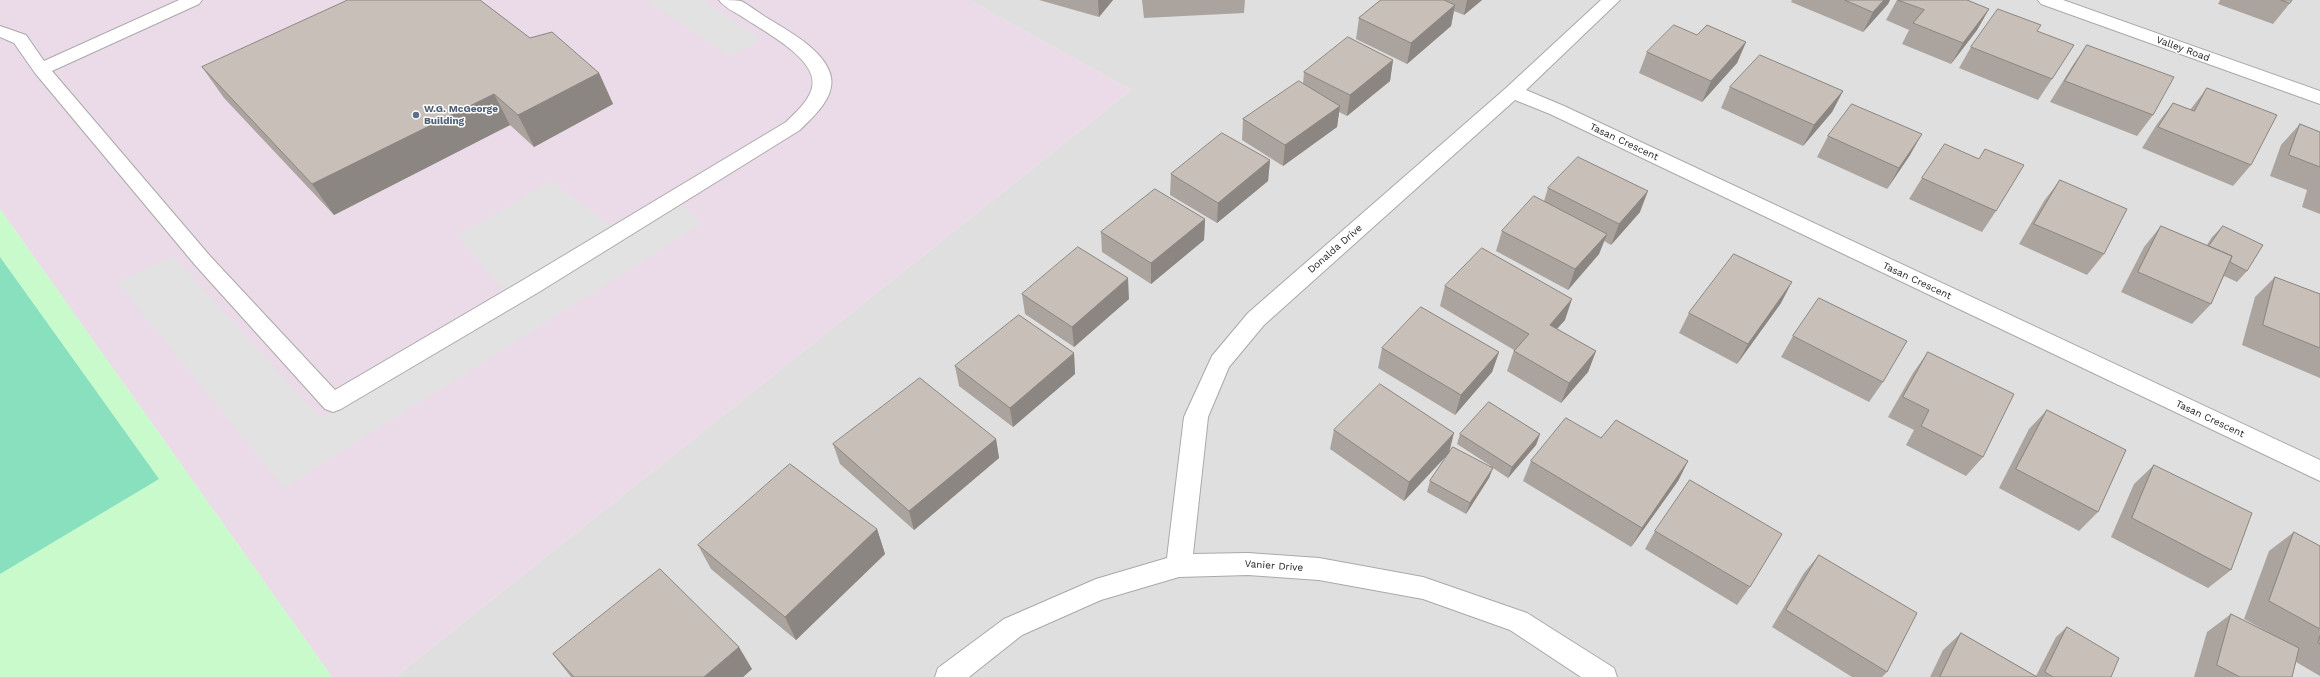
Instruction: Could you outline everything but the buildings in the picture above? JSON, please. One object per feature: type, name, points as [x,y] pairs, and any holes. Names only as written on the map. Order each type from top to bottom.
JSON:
[{"type":"street","points":[[41,69],[193,0]]},
{"type":"street","points":[[0,30],[20,39],[41,69],[203,261],[333,403],[551,274],[792,126],[806,114],[817,100],[821,87],[821,73],[815,61],[804,50],[728,0]]},
{"type":"street","name":"Donalda Drive","points":[[1179,566],[1196,417],[1220,362],[1256,319],[1513,92],[1611,0]]},
{"type":"street","name":"Valley Road","points":[[2046,0],[2320,98]]},
{"type":"street","name":"Tasan Crescent","points":[[1513,92],[1557,110],[2320,471]]},
{"type":"street","name":"Vanier Drive","points":[[948,677],[1013,627],[1096,590],[1179,566],[1248,564],[1319,569],[1422,588],[1518,621],[1604,677]]},
{"type":"shaded area","points":[[0,0],[969,0],[1131,90],[395,677],[332,677],[0,209]]},
{"type":"shaded area","points":[[647,0],[704,0],[761,39],[730,56]]},
{"type":"shaded area","points":[[969,0],[2320,0],[2320,677],[395,677],[1131,90]]},
{"type":"shaded area","points":[[551,181],[625,237],[680,203],[701,224],[284,488],[117,282],[173,256],[320,418],[516,306],[458,236]]},
{"type":"green space","points":[[0,209],[332,677],[0,677]]},
{"type":"green space","points":[[0,257],[159,479],[0,574]]},
{"type":"place","name":"W.G. McGeorge Building","points":[[416,115]]}]
